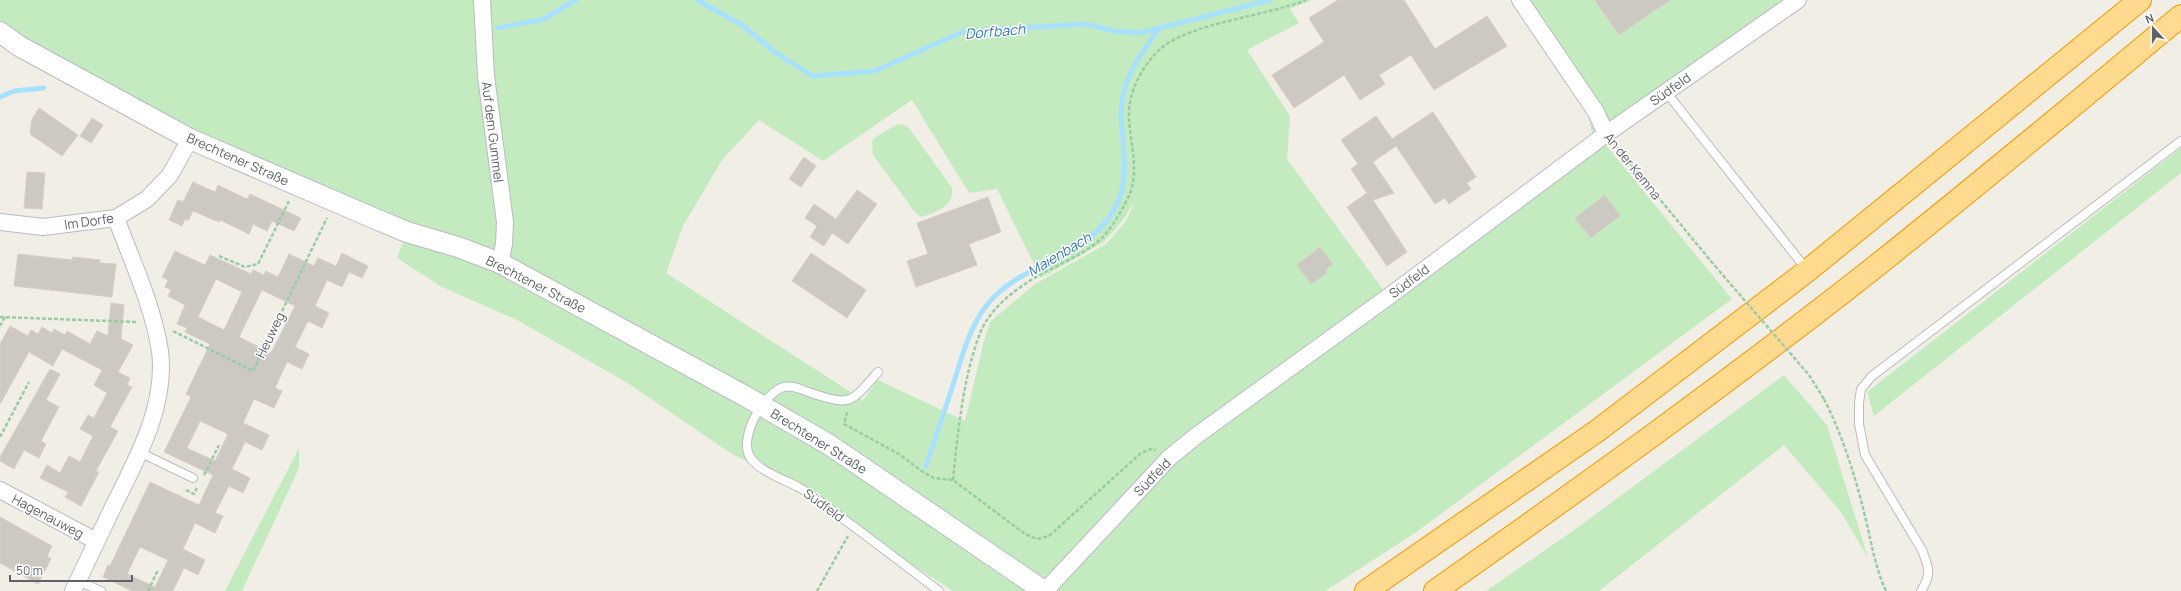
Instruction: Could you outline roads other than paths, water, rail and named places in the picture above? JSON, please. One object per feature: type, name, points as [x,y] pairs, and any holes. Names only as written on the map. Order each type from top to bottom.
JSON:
[{"type":"highway","points":[[1366,591],[1596,432],[1808,271],[2140,0]]},
{"type":"highway","points":[[1435,591],[1565,500],[1704,398],[1860,279],[2181,16]]},
{"type":"street","name":"Auf dem Gummel","points":[[482,0],[486,76],[504,222],[504,244],[500,263]]},
{"type":"street","name":"An der Kemna","points":[[1520,0],[1596,112],[1606,134]]},
{"type":"street","name":"Südfeld","points":[[1044,591],[1169,458],[1196,436],[1388,297],[1606,134],[1798,0]]},
{"type":"street","name":"Brechtener Straße","points":[[0,32],[19,46],[190,138],[407,232],[458,246],[500,263],[828,444],[1044,591]]},
{"type":"street","name":"Im Dorfe","points":[[0,222],[44,227],[116,218],[147,199],[170,175],[190,138]]},
{"type":"street","points":[[75,586],[139,452],[153,418],[159,388],[160,352],[154,324],[116,218]]},
{"type":"street","name":"Hagenauweg","points":[[0,490],[96,541]]},
{"type":"lane","points":[[1666,92],[1808,271]]},
{"type":"lane","points":[[1921,591],[1928,579],[1928,567],[1922,550],[1864,455],[1859,424],[1861,389],[1872,376],[2181,142]]},
{"type":"lane","points":[[761,406],[772,394],[783,388],[793,386],[837,402],[848,400],[856,397],[878,372]]},
{"type":"lane","name":"Südfeld","points":[[761,406],[751,425],[747,445],[749,457],[759,466],[802,489],[939,591]]},
{"type":"lane","points":[[139,452],[193,478]]},
{"type":"lane","points":[[75,586],[101,591]]},
{"type":"waterway","name":"Dorfbach","points":[[498,28],[544,19],[576,0]]},
{"type":"waterway","name":"Dorfbach","points":[[697,0],[742,25],[776,53],[812,76],[875,71],[962,32],[1086,24],[1113,31],[1140,33],[1270,0]]},
{"type":"waterway","name":"Maienbach","points":[[926,466],[964,349],[974,326],[987,305],[1010,283],[1081,244],[1096,232],[1109,217],[1119,199],[1124,177],[1121,122],[1122,99],[1128,78],[1133,68],[1158,30]]},
{"type":"waterway","name":"Dorfbach","points":[[0,97],[14,91],[44,88]]}]
